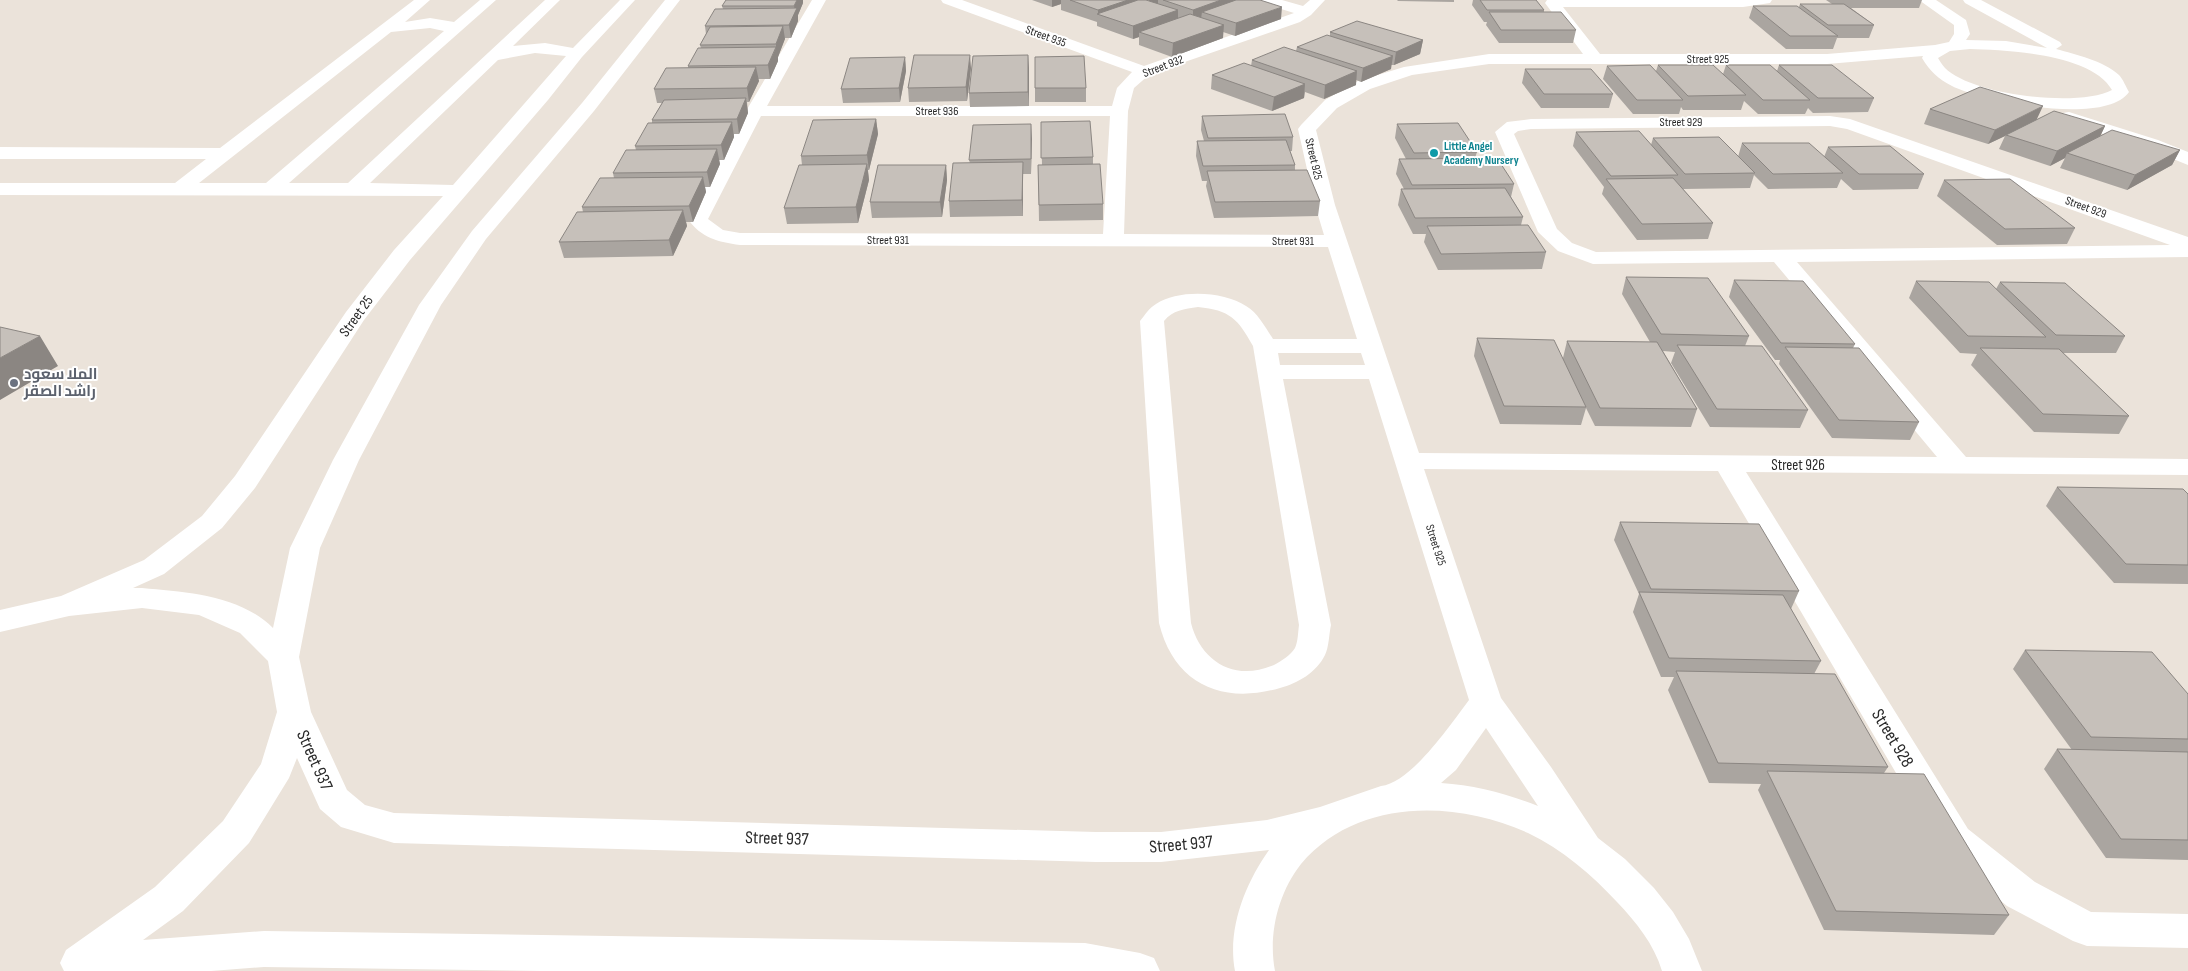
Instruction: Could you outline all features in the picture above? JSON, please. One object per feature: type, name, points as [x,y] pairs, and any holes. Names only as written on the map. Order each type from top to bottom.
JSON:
[{"type":"street","points":[[181,188],[423,0]]},
{"type":"street","points":[[271,189],[489,0]]},
{"type":"street","points":[[354,189],[553,0]]},
{"type":"street","name":"Street 25","points":[[70,605],[154,567],[212,522],[245,482],[354,317],[402,255],[459,192],[573,42],[598,31],[628,0]]},
{"type":"street","points":[[283,657],[305,548],[346,460],[430,305],[478,235],[588,107],[673,0]]},
{"type":"street","name":"Street 931","points":[[819,0],[755,112],[698,220],[702,227],[716,235],[740,239],[1336,242]]},
{"type":"street","name":"Street 935","points":[[948,0],[1144,71]]},
{"type":"street","points":[[1266,0],[1306,12]]},
{"type":"street","name":"Street 932","points":[[1113,242],[1119,111],[1123,90],[1128,81],[1144,71],[1276,26],[1306,12],[1318,0]]},
{"type":"street","points":[[1551,1],[1743,3],[1765,0]]},
{"type":"street","points":[[1926,0],[1961,23],[1962,34],[1954,45]]},
{"type":"street","points":[[1970,0],[2113,78],[2119,85],[2121,92],[2117,107],[2119,117],[2152,144]]},
{"type":"street","points":[[1551,1],[1595,59]]},
{"type":"street","points":[[386,29],[430,23],[450,26],[452,32]]},
{"type":"street","points":[[523,28],[542,37],[573,42]]},
{"type":"street","points":[[492,58],[509,52],[542,47],[557,48],[573,42]]},
{"type":"street","name":"Street 925","points":[[1584,848],[1539,778],[1486,702],[1324,205],[1307,129],[1331,104],[1364,85],[1410,70],[1489,59],[1827,59],[1937,50],[1954,45],[1987,44],[2049,52],[2086,63]]},
{"type":"street","points":[[1937,50],[1930,58],[1931,63],[1951,79]]},
{"type":"street","name":"Street 925","points":[[1827,59],[1896,68]]},
{"type":"street","points":[[1923,73],[1951,79],[1979,90],[2152,144],[2188,158]]},
{"type":"street","points":[[2007,98],[2052,104],[2082,104],[2106,102],[2121,92]]},
{"type":"street","name":"Street 936","points":[[755,112],[1119,111]]},
{"type":"street","name":"Street 929","points":[[2188,244],[1850,124],[1830,121],[1531,124],[1513,126],[1504,132],[1548,232],[1565,247],[1593,258],[2188,251]]},
{"type":"street","points":[[0,153],[225,154]]},
{"type":"street","points":[[0,189],[354,189],[459,192]]},
{"type":"street","points":[[1780,257],[1959,466]]},
{"type":"street","points":[[1215,301],[1235,307],[1251,321],[1268,359],[1315,625],[1310,653],[1294,668],[1277,677],[1258,682],[1232,684],[1213,676],[1193,660],[1180,643],[1175,624],[1152,321],[1160,309],[1177,302],[1215,301]]},
{"type":"street","points":[[1268,359],[1371,346]]},
{"type":"street","points":[[1268,359],[1379,372]]},
{"type":"street","name":"Street 926","points":[[1409,461],[1959,466],[2182,472]]},
{"type":"street","name":"Street 928","points":[[1728,465],[1955,840],[2021,894],[2087,929],[2188,931]]},
{"type":"street","points":[[0,621],[70,605],[142,598],[204,605],[251,625],[283,657]]},
{"type":"street","name":"Street 937","points":[[283,657],[294,712],[332,799],[354,817],[394,828],[1096,847],[1161,847],[1267,835],[1322,822]]},
{"type":"street","points":[[1402,796],[1444,760],[1486,702]]},
{"type":"street","points":[[72,967],[169,899],[236,832],[277,768],[294,712]]},
{"type":"street","points":[[1255,971],[1256,920],[1269,881],[1291,848],[1322,822],[1360,805],[1402,796],[1448,796],[1494,805],[1541,822],[1584,848],[1624,880],[1657,919],[1682,971]]},
{"type":"street","points":[[72,967],[264,949],[1075,961],[1140,971]]},
{"type":"building","points":[[726,0],[797,0],[794,6],[722,6]]},
{"type":"building","points":[[1070,0],[1128,0],[1098,10]]},
{"type":"building","points":[[1138,0],[1146,0],[1178,10],[1133,26],[1097,14]]},
{"type":"building","points":[[1163,0],[1221,0],[1193,10]]},
{"type":"building","points":[[1236,0],[1260,0],[1282,7],[1236,23],[1202,12]]},
{"type":"building","points":[[1480,0],[1536,0],[1544,10],[1487,10]]},
{"type":"building","points":[[1800,4],[1844,4],[1874,25],[1828,25]]},
{"type":"building","points":[[1753,6],[1797,6],[1838,36],[1790,36]]},
{"type":"building","points":[[797,8],[789,25],[705,26],[715,9]]},
{"type":"building","points":[[1489,12],[1561,12],[1576,30],[1501,30]]},
{"type":"building","points":[[1190,14],[1224,25],[1173,43],[1139,32]]},
{"type":"building","points":[[1357,21],[1423,40],[1396,52],[1330,32]]},
{"type":"building","points":[[783,26],[776,44],[700,45],[710,27]]},
{"type":"building","points":[[1327,35],[1393,56],[1363,68],[1297,47]]},
{"type":"building","points":[[776,47],[768,65],[688,66],[698,48]]},
{"type":"building","points":[[1284,47],[1357,71],[1325,85],[1252,60]]},
{"type":"building","points":[[914,55],[970,55],[966,87],[908,88]]},
{"type":"building","points":[[1028,55],[1028,92],[969,93],[973,56]]},
{"type":"building","points":[[1084,56],[1086,88],[1035,88],[1035,57]]},
{"type":"building","points":[[905,57],[899,88],[841,89],[850,58]]},
{"type":"building","points":[[1244,63],[1305,84],[1274,97],[1212,75]]},
{"type":"building","points":[[1650,65],[1683,100],[1637,100],[1607,66]]},
{"type":"building","points":[[1658,65],[1713,65],[1746,95],[1688,96]]},
{"type":"building","points":[[1726,65],[1770,65],[1810,100],[1763,100]]},
{"type":"building","points":[[1779,65],[1832,65],[1874,98],[1818,98]]},
{"type":"building","points":[[756,67],[747,88],[654,89],[666,68]]},
{"type":"building","points":[[1525,69],[1591,69],[1613,94],[1544,94]]},
{"type":"building","points":[[1980,87],[2043,106],[1995,130],[1930,109]]},
{"type":"building","points":[[746,98],[737,119],[652,120],[664,100]]},
{"type":"building","points":[[2054,111],[2105,126],[2057,151],[2006,135]]},
{"type":"building","points":[[1285,114],[1293,137],[1208,138],[1202,116]]},
{"type":"building","points":[[876,119],[867,155],[801,156],[813,120]]},
{"type":"building","points":[[1090,121],[1093,157],[1041,158],[1041,122]]},
{"type":"building","points":[[732,122],[721,145],[635,146],[648,123]]},
{"type":"building","points":[[1458,123],[1477,152],[1414,153],[1397,124]]},
{"type":"building","points":[[1031,124],[1031,159],[969,160],[973,125]]},
{"type":"building","points":[[2112,130],[2180,150],[2135,175],[2067,153]]},
{"type":"building","points":[[1639,131],[1678,175],[1611,176],[1576,132]]},
{"type":"building","points":[[1719,137],[1755,173],[1685,174],[1653,138]]},
{"type":"building","points":[[1286,140],[1295,165],[1203,166],[1197,141]]},
{"type":"building","points":[[1742,143],[1809,143],[1843,173],[1773,174]]},
{"type":"building","points":[[1890,146],[1924,174],[1859,174],[1828,147]]},
{"type":"building","points":[[717,149],[707,172],[613,173],[626,150]]},
{"type":"building","points":[[1497,158],[1514,184],[1412,185],[1399,159]]},
{"type":"building","points":[[1023,162],[1022,200],[949,201],[953,163]]},
{"type":"building","points":[[867,164],[856,207],[784,208],[799,165]]},
{"type":"building","points":[[1100,164],[1103,204],[1039,205],[1038,165]]},
{"type":"building","points":[[878,165],[946,165],[940,202],[870,202]]},
{"type":"building","points":[[1307,170],[1320,201],[1215,202],[1207,171]]},
{"type":"building","points":[[703,177],[689,206],[582,207],[600,178]]},
{"type":"building","points":[[1673,178],[1713,223],[1642,224],[1606,179]]},
{"type":"building","points":[[2010,179],[2075,228],[2005,229],[1944,180]]},
{"type":"building","points":[[1505,188],[1523,217],[1415,218],[1401,189]]},
{"type":"building","points":[[683,210],[669,240],[559,242],[577,212]]},
{"type":"building","points":[[1528,225],[1546,252],[1441,254],[1427,226]]},
{"type":"building","points":[[1626,277],[1708,278],[1749,336],[1661,334]]},
{"type":"building","points":[[1734,280],[1803,281],[1855,344],[1781,343]]},
{"type":"building","points":[[1916,281],[1989,282],[2046,337],[1968,336]]},
{"type":"building","points":[[2000,282],[2065,283],[2125,336],[2056,335]]},
{"type":"building","points":[[0,327],[40,336],[0,358]]},
{"type":"building","points":[[1477,338],[1554,340],[1586,407],[1504,406]]},
{"type":"building","points":[[1567,341],[1657,342],[1697,409],[1600,408]]},
{"type":"building","points":[[1677,345],[1762,346],[1808,410],[1717,409]]},
{"type":"building","points":[[1785,347],[1859,348],[1919,422],[1839,420]]},
{"type":"building","points":[[1980,348],[2059,349],[2129,416],[2043,414]]},
{"type":"building","points":[[2057,487],[2183,489],[2188,494],[2188,565],[2126,564]]},
{"type":"building","points":[[1620,522],[1759,524],[1799,591],[1651,589]]},
{"type":"building","points":[[1639,592],[1783,595],[1821,661],[1669,658]]},
{"type":"building","points":[[2025,650],[2152,652],[2188,694],[2188,739],[2091,737]]},
{"type":"building","points":[[1676,671],[1835,674],[1888,767],[1718,763]]},
{"type":"building","points":[[2057,749],[2188,752],[2188,840],[2121,839]]},
{"type":"building","points":[[1767,771],[1924,774],[2009,915],[1836,911]]},
{"type":"place","name":"Little Angel Academy Nursery","points":[[1434,153]]},
{"type":"place","name":"الملا سعود راشد الصقر","points":[[14,383]]}]
